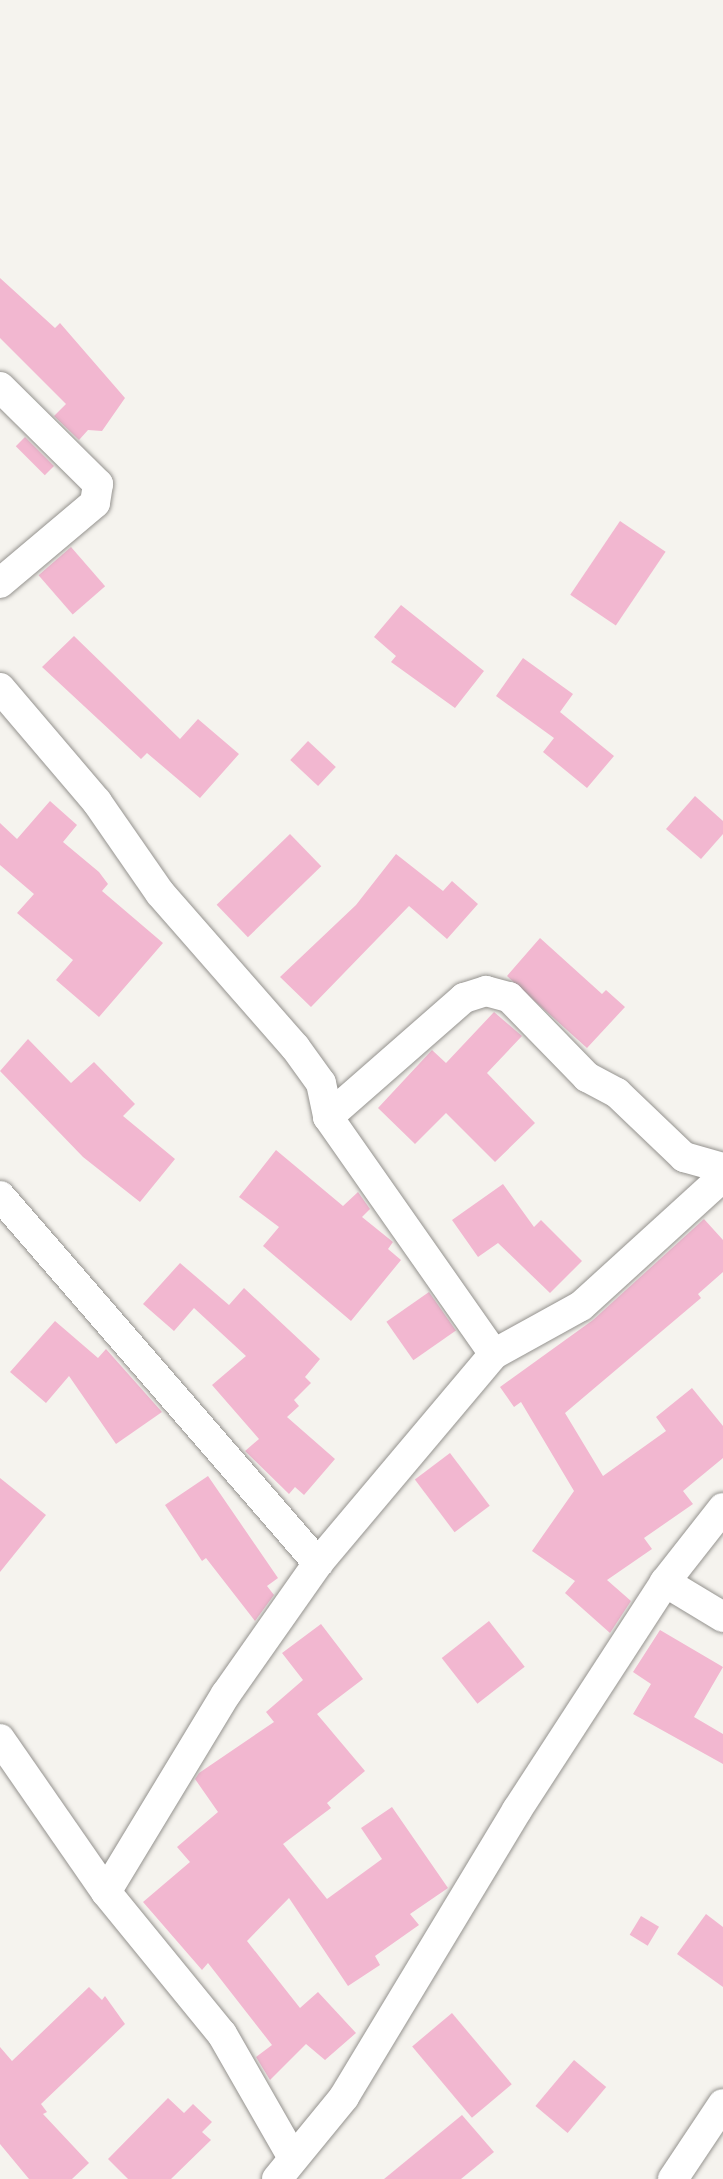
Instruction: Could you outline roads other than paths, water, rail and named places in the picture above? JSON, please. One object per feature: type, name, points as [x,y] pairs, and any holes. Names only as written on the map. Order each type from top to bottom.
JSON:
[{"type":"street","points":[[0,387],[98,484],[95,503],[0,583]]},
{"type":"street","points":[[0,688],[97,802],[160,893],[295,1047],[321,1083],[328,1117],[494,1354]]},
{"type":"street","points":[[328,1117],[464,998],[486,991],[509,997],[587,1077],[617,1093],[684,1157],[723,1168]]},
{"type":"street","points":[[106,1892],[226,1694],[318,1563],[494,1354],[581,1306],[723,1177]]},
{"type":"street","points":[[0,1196],[318,1563]]},
{"type":"street","points":[[0,1739],[106,1892],[222,2034],[285,2168],[344,2097],[432,1944],[665,1582],[723,1508]]},
{"type":"street","points":[[665,1582],[723,1617]]},
{"type":"street","points":[[673,2179],[723,2104]]}]
